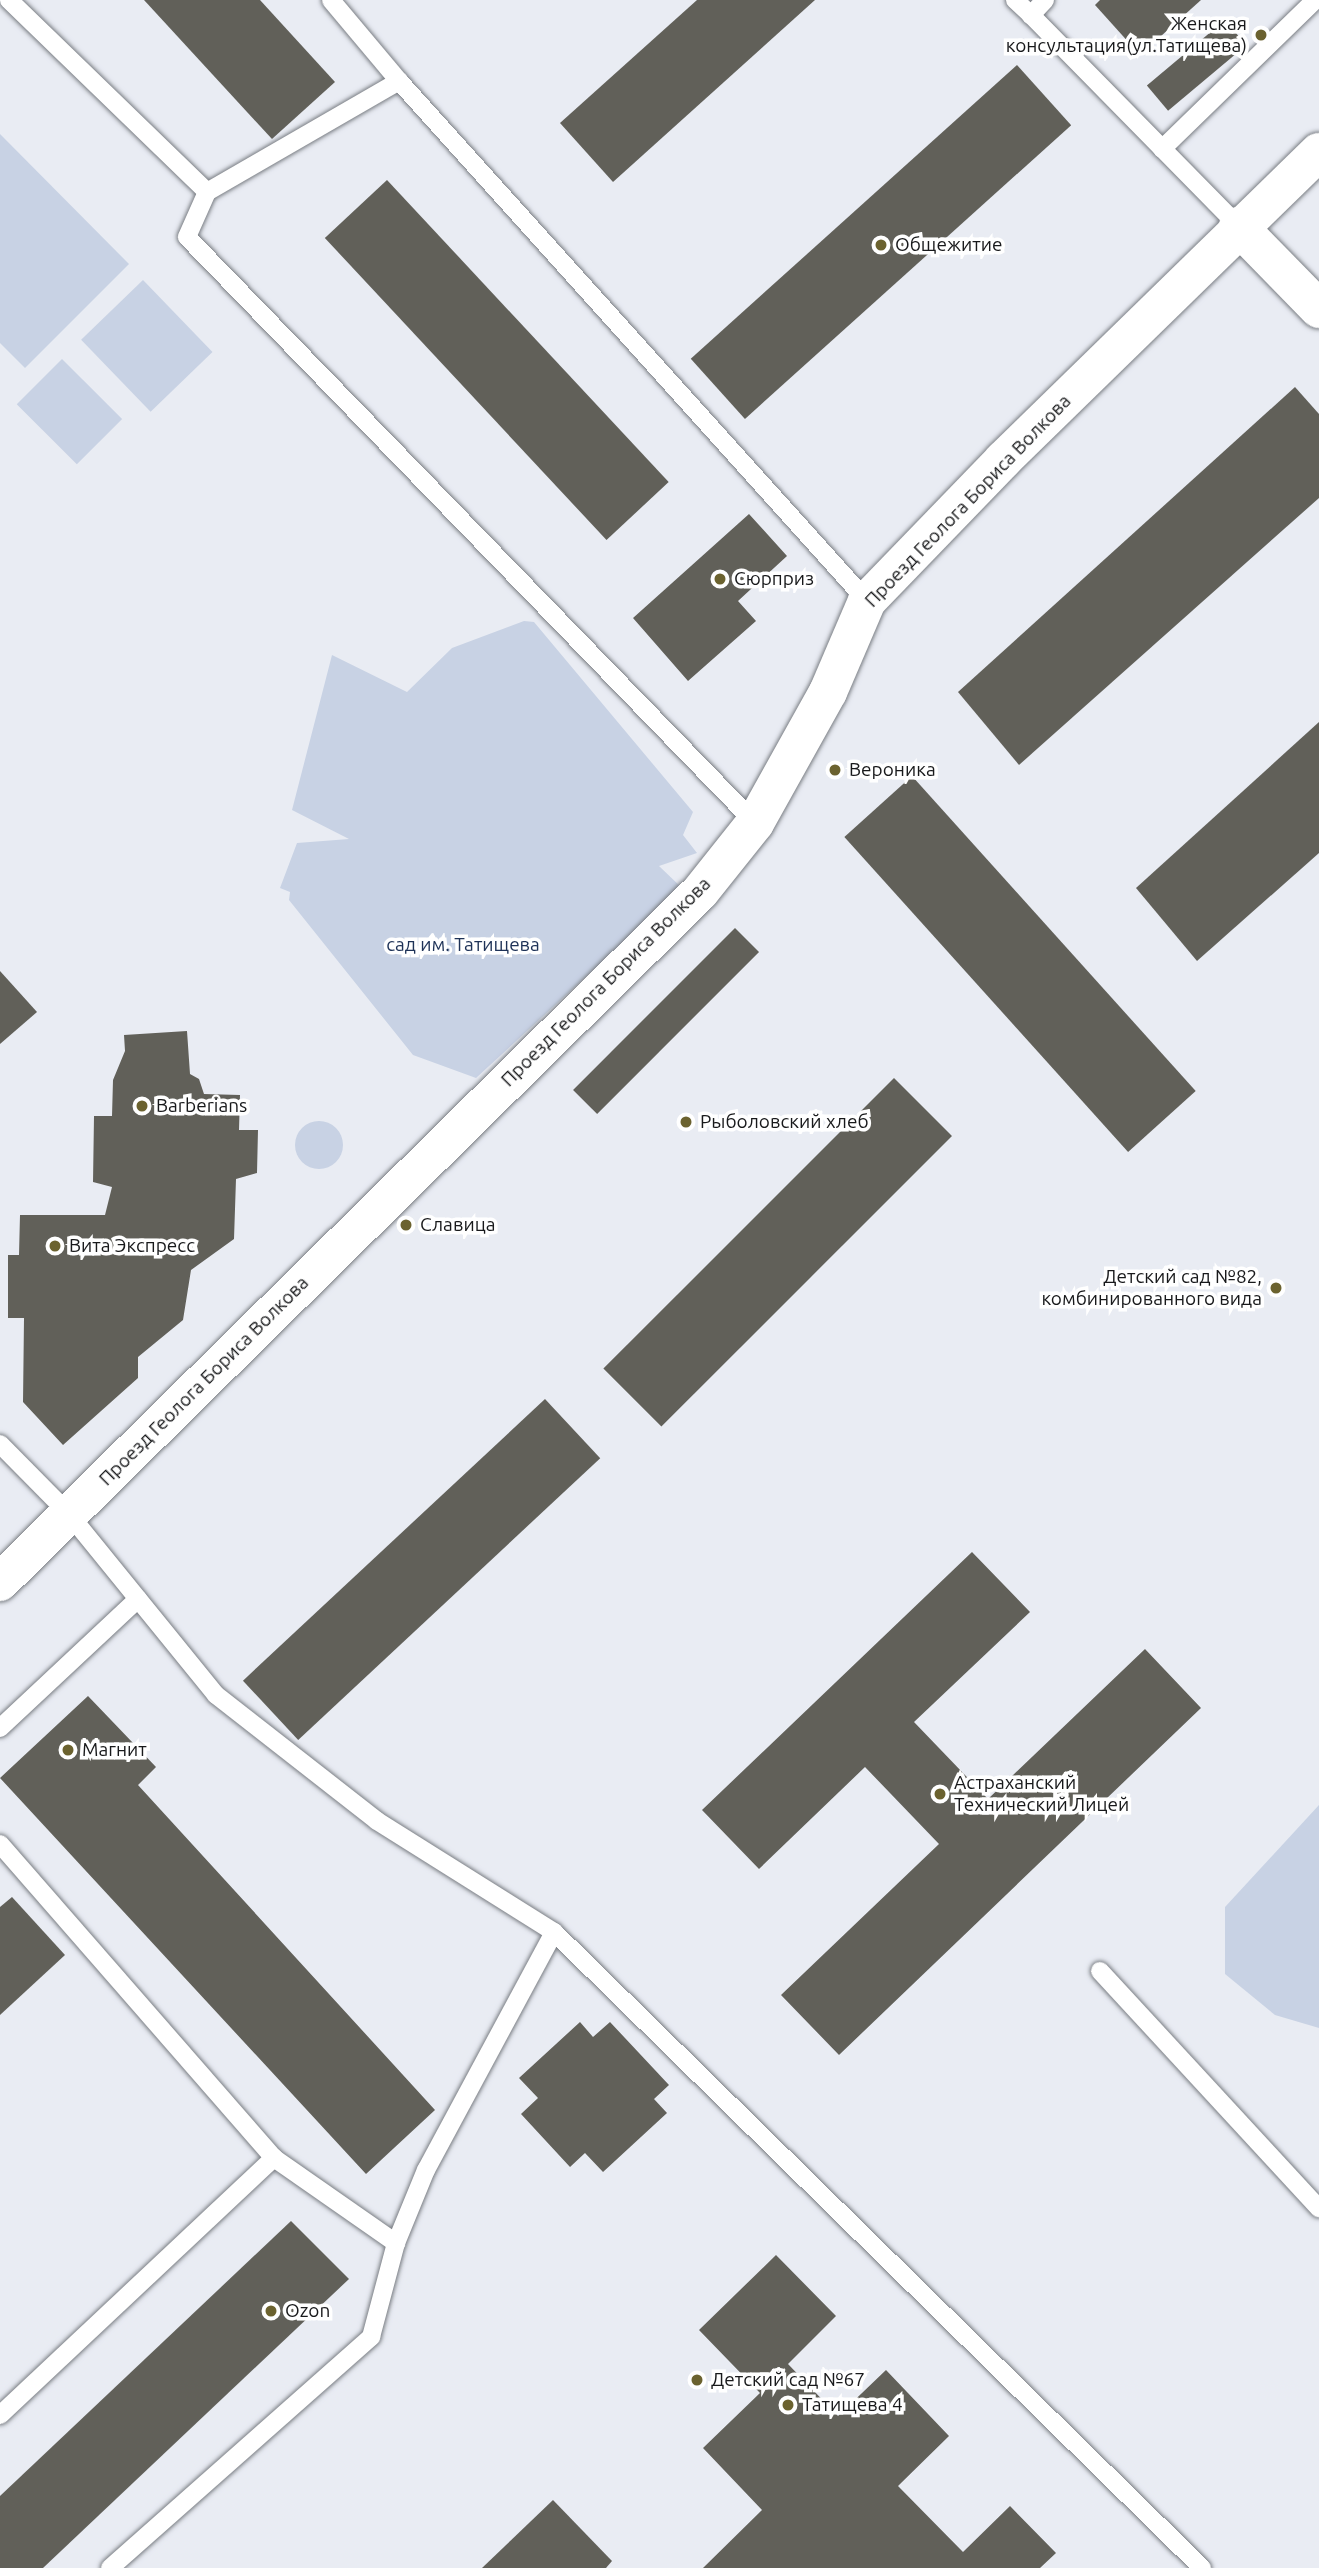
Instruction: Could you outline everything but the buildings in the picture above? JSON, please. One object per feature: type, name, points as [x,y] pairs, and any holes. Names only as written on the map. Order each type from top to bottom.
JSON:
[{"type":"street","name":"Проезд Геолога Бориса Волкова","points":[[0,1581],[700,892],[755,823],[828,692],[867,601],[1238,226],[1319,152]]},
{"type":"street","points":[[1238,226],[1319,309]]},
{"type":"lane","points":[[9,0],[207,192]]},
{"type":"lane","points":[[331,0],[398,81],[867,601]]},
{"type":"lane","points":[[1016,0],[1238,226]]},
{"type":"lane","points":[[1031,15],[1045,0]]},
{"type":"lane","points":[[1162,149],[1315,0]]},
{"type":"lane","points":[[398,81],[207,192],[187,237],[755,823]]},
{"type":"lane","points":[[0,1444],[69,1514],[216,1695],[377,1821],[554,1932],[1202,2568]]},
{"type":"lane","points":[[0,1728],[138,1599]]},
{"type":"lane","points":[[0,1844],[156,2028],[274,2158],[396,2243]]},
{"type":"lane","points":[[110,2568],[371,2337],[396,2243],[426,2170],[554,1932]]},
{"type":"lane","points":[[1100,1971],[1317,2201]]},
{"type":"lane","points":[[0,2415],[274,2158]]},
{"type":"green space","points":[[0,134],[129,264],[25,368],[0,343]]},
{"type":"green space","points":[[143,280],[212,352],[151,412],[81,340]]},
{"type":"green space","points":[[62,359],[122,419],[77,464],[17,404]]},
{"type":"green space","name":"сад им. Татищева","points":[[524,621],[534,622],[693,812],[683,835],[697,853],[659,866],[682,888],[476,1078],[413,1055],[289,900],[290,892],[280,888],[297,843],[349,839],[292,810],[332,655],[407,692],[452,648]]},
{"type":"green space","points":[[319,1121],[336,1128],[343,1145],[336,1162],[319,1169],[302,1162],[295,1145],[302,1128]]},
{"type":"green space","points":[[1319,1805],[1319,2028],[1275,2015],[1225,1974],[1225,1907]]},
{"type":"place","name":"Женская консультация(ул.Татищева)","points":[[1261,35]]},
{"type":"place","name":"Общежитие","points":[[881,245]]},
{"type":"place","name":"Сюрприз","points":[[720,579]]},
{"type":"place","name":"Вероника","points":[[835,770]]},
{"type":"place","name":"Barberians","points":[[142,1106]]},
{"type":"place","name":"Рыболовский хлеб","points":[[686,1122]]},
{"type":"place","name":"Славица","points":[[406,1225]]},
{"type":"place","name":"Вита Экспресс","points":[[55,1246]]},
{"type":"place","name":"Детский сад №82, комбинированного вида","points":[[1276,1288]]},
{"type":"place","name":"Магнит","points":[[68,1750]]},
{"type":"place","name":"Астраханский Технический Лицей","points":[[940,1794]]},
{"type":"place","name":"Ozon","points":[[271,2311]]},
{"type":"place","name":"Детский сад №67","points":[[697,2380]]},
{"type":"place","name":"Татищева 4","points":[[788,2405]]}]
